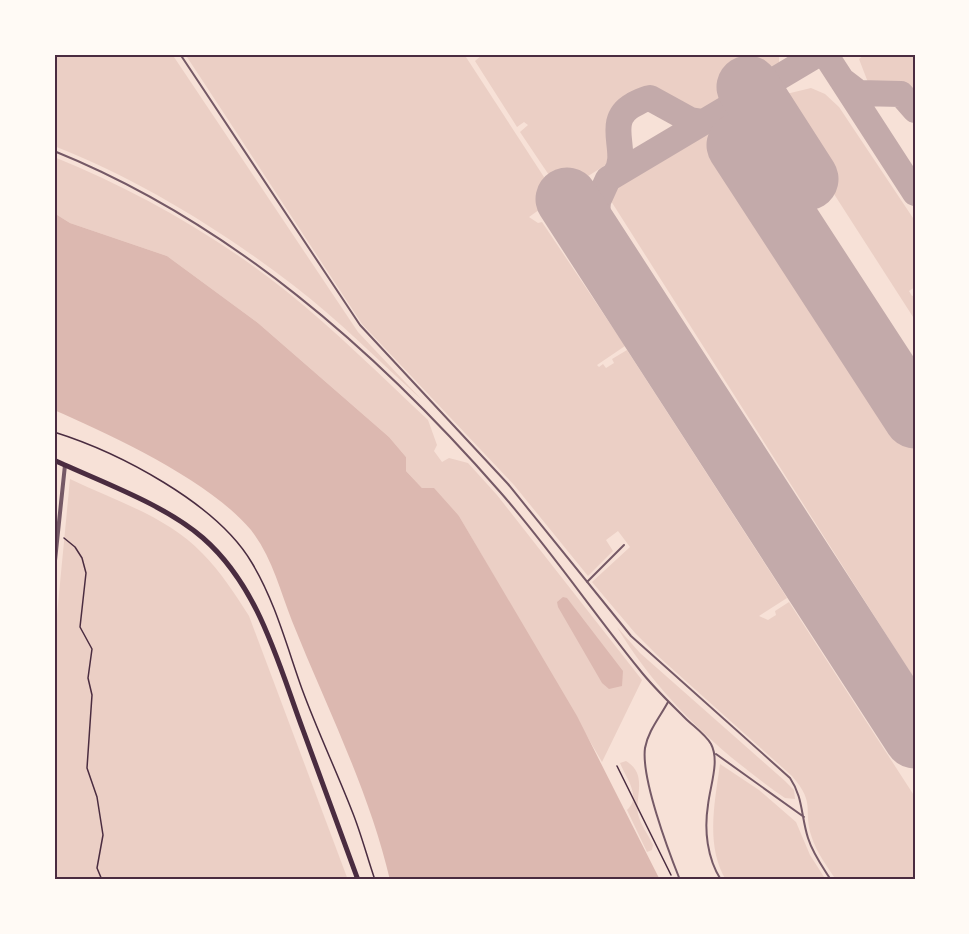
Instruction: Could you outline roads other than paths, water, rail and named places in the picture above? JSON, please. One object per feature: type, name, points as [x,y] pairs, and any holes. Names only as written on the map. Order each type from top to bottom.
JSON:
[{"type":"main road","points":[[54,460],[164,511],[202,537],[232,567],[252,599],[275,656],[358,880]]},
{"type":"street","points":[[54,570],[65,465]]},
{"type":"lane","points":[[180,54],[360,325],[508,484],[631,636],[654,659],[790,778],[798,789],[815,856],[831,880]]},
{"type":"lane","points":[[54,151],[100,170],[204,229],[296,292],[391,378],[500,492],[577,587],[639,670],[668,702],[710,742],[714,753],[707,808],[707,841],[714,870],[721,880]]},
{"type":"lane","points":[[587,582],[624,545]]},
{"type":"lane","points":[[668,702],[650,732],[645,750],[651,789],[680,880]]},
{"type":"lane","points":[[714,753],[804,816]]}]
